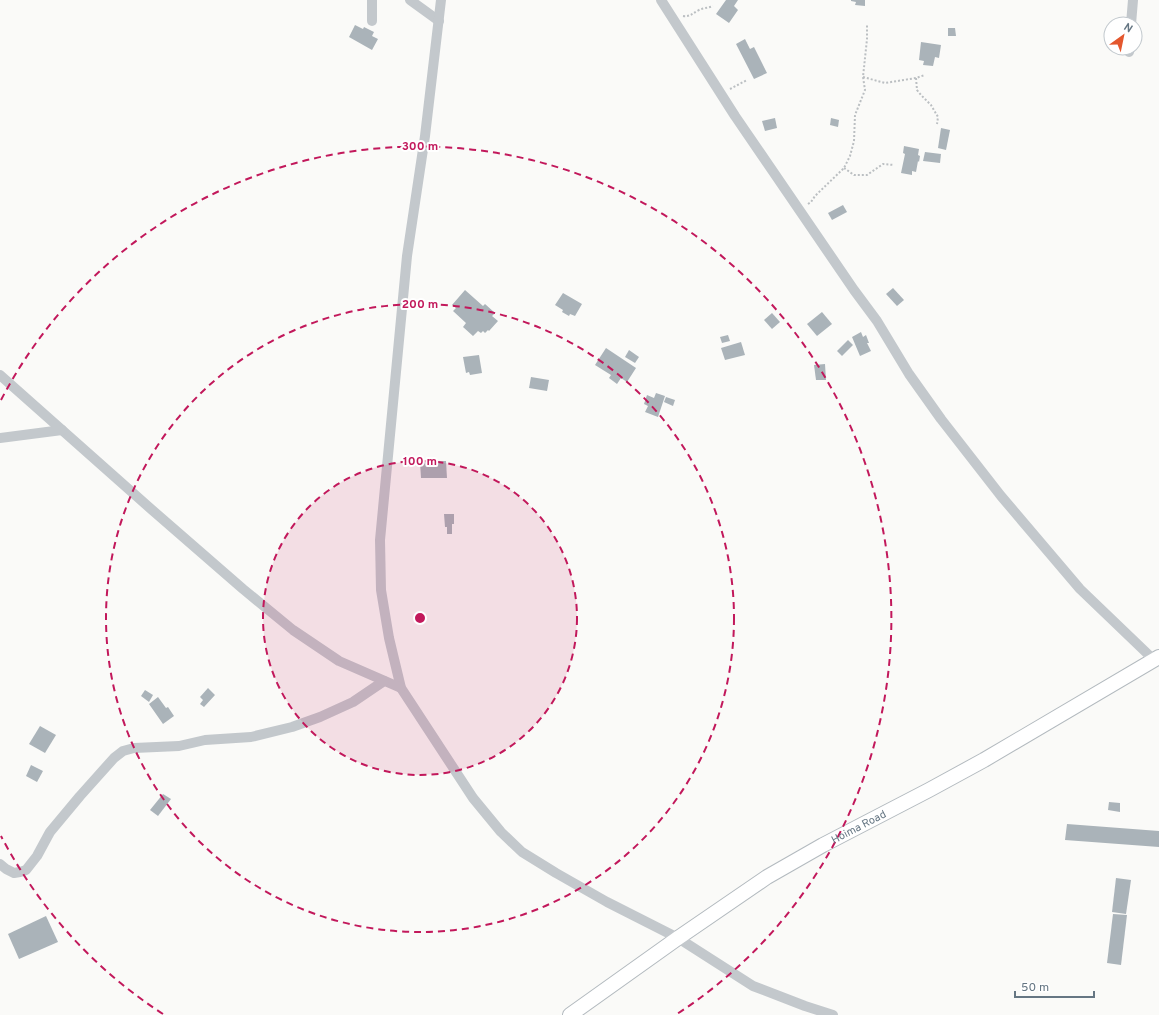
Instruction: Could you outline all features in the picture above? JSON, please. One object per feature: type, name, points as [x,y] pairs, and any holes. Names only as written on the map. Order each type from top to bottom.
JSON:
[{"type":"main road","name":"Hoima Road","points":[[570,1015],[678,938],[767,878],[823,844],[977,764],[1156,659]]},
{"type":"street","points":[[372,0],[372,21]]},
{"type":"street","points":[[410,0],[439,21]]},
{"type":"street","points":[[441,0],[425,136],[406,256],[380,540],[380,590],[389,638],[401,688],[473,798],[501,832],[522,852],[556,874],[678,938],[753,986],[804,1006],[833,1015]]},
{"type":"street","points":[[661,0],[722,97],[797,208],[877,321],[909,374],[941,419],[1001,496],[1080,589],[1156,659]]},
{"type":"street","points":[[1132,16],[1133,0]]},
{"type":"street","points":[[0,374],[243,589],[293,630],[339,661],[401,688]]},
{"type":"street","points":[[0,438],[62,430]]},
{"type":"street","points":[[0,864],[14,873],[26,870],[37,856],[50,832],[114,758],[123,751],[134,748],[179,746],[205,740],[251,737],[292,727],[320,717],[353,702],[384,681]]},
{"type":"path","points":[[675,22],[681,16],[686,17],[692,15],[700,9],[713,6]]},
{"type":"path","points":[[797,208],[804,207],[811,202],[815,196],[844,168],[850,156],[854,141],[855,115],[865,90],[863,77],[867,45],[867,25]]},
{"type":"path","points":[[863,77],[885,83],[925,75]]},
{"type":"path","points":[[916,78],[917,90],[931,105],[938,117],[937,124]]},
{"type":"path","points":[[722,97],[729,89],[747,80]]},
{"type":"path","points":[[844,168],[854,175],[867,175],[883,164],[894,164]]},
{"type":"building","points":[[726,0],[738,0],[734,6],[738,10],[729,23],[716,14]]},
{"type":"building","points":[[851,0],[865,0],[865,6],[855,5],[856,2]]},
{"type":"building","points":[[355,25],[363,29],[364,27],[374,32],[372,36],[378,39],[372,50],[349,37]]},
{"type":"building","points":[[948,28],[955,28],[956,36],[948,36]]},
{"type":"building","points":[[745,39],[750,49],[754,47],[767,73],[754,79],[736,44]]},
{"type":"building","points":[[921,42],[941,45],[939,58],[935,57],[933,66],[923,65],[924,61],[919,60]]},
{"type":"building","points":[[775,118],[777,128],[765,131],[762,121]]},
{"type":"building","points":[[831,118],[839,120],[838,127],[830,125]]},
{"type":"building","points":[[941,128],[950,130],[946,150],[938,148]]},
{"type":"building","points":[[904,146],[919,149],[919,162],[918,161],[916,172],[912,171],[912,175],[901,173],[905,154],[903,153]]},
{"type":"building","points":[[925,152],[941,154],[940,163],[923,161]]},
{"type":"building","points":[[843,205],[847,212],[832,220],[828,213]]},
{"type":"building","points":[[893,288],[904,300],[897,306],[886,294]]},
{"type":"building","points":[[465,290],[483,306],[485,304],[495,313],[492,316],[498,321],[489,331],[488,330],[485,333],[483,331],[481,333],[478,331],[473,336],[463,327],[466,323],[453,311],[456,308],[452,305]]},
{"type":"building","points":[[563,293],[582,304],[575,316],[570,314],[569,316],[555,305]]},
{"type":"building","points":[[822,312],[832,324],[817,336],[807,324]]},
{"type":"building","points":[[772,313],[780,322],[772,329],[764,320]]},
{"type":"building","points":[[861,332],[863,337],[866,335],[869,343],[867,343],[871,351],[860,356],[852,337]]},
{"type":"building","points":[[728,335],[730,341],[722,343],[720,337]]},
{"type":"building","points":[[848,340],[853,345],[842,356],[837,351]]},
{"type":"building","points":[[741,342],[745,355],[725,360],[721,348]]},
{"type":"building","points":[[606,348],[636,368],[627,382],[621,378],[617,384],[609,378],[611,375],[595,365]]},
{"type":"building","points":[[629,350],[639,357],[635,363],[625,357]]},
{"type":"building","points":[[479,355],[482,373],[470,375],[469,372],[466,373],[463,357]]},
{"type":"building","points":[[825,364],[826,380],[816,380],[814,365]]},
{"type":"building","points":[[531,377],[549,380],[547,391],[529,388]]},
{"type":"building","points":[[656,393],[665,396],[658,417],[645,412],[648,406],[644,404],[647,395],[654,398]]},
{"type":"building","points":[[666,397],[675,400],[673,406],[664,402]]},
{"type":"building","points":[[446,461],[447,478],[421,478],[420,462]]},
{"type":"building","points":[[444,514],[454,514],[452,534],[447,534]]},
{"type":"building","points":[[208,688],[215,695],[204,707],[200,704],[203,700],[200,697]]},
{"type":"building","points":[[145,690],[153,695],[149,702],[141,696]]},
{"type":"building","points":[[158,697],[166,708],[168,707],[174,716],[163,724],[149,704]]},
{"type":"building","points":[[40,726],[56,735],[45,753],[29,744]]},
{"type":"building","points":[[31,765],[43,771],[37,782],[26,776]]},
{"type":"building","points":[[163,794],[171,799],[158,816],[150,810]]},
{"type":"building","points":[[1109,802],[1120,803],[1120,812],[1108,810]]},
{"type":"building","points":[[1067,824],[1159,831],[1159,847],[1065,840]]},
{"type":"building","points":[[1116,878],[1131,880],[1126,914],[1112,912]]},
{"type":"building","points":[[1113,914],[1127,915],[1121,965],[1107,963]]},
{"type":"building","points":[[46,916],[58,942],[19,959],[8,934]]}]
